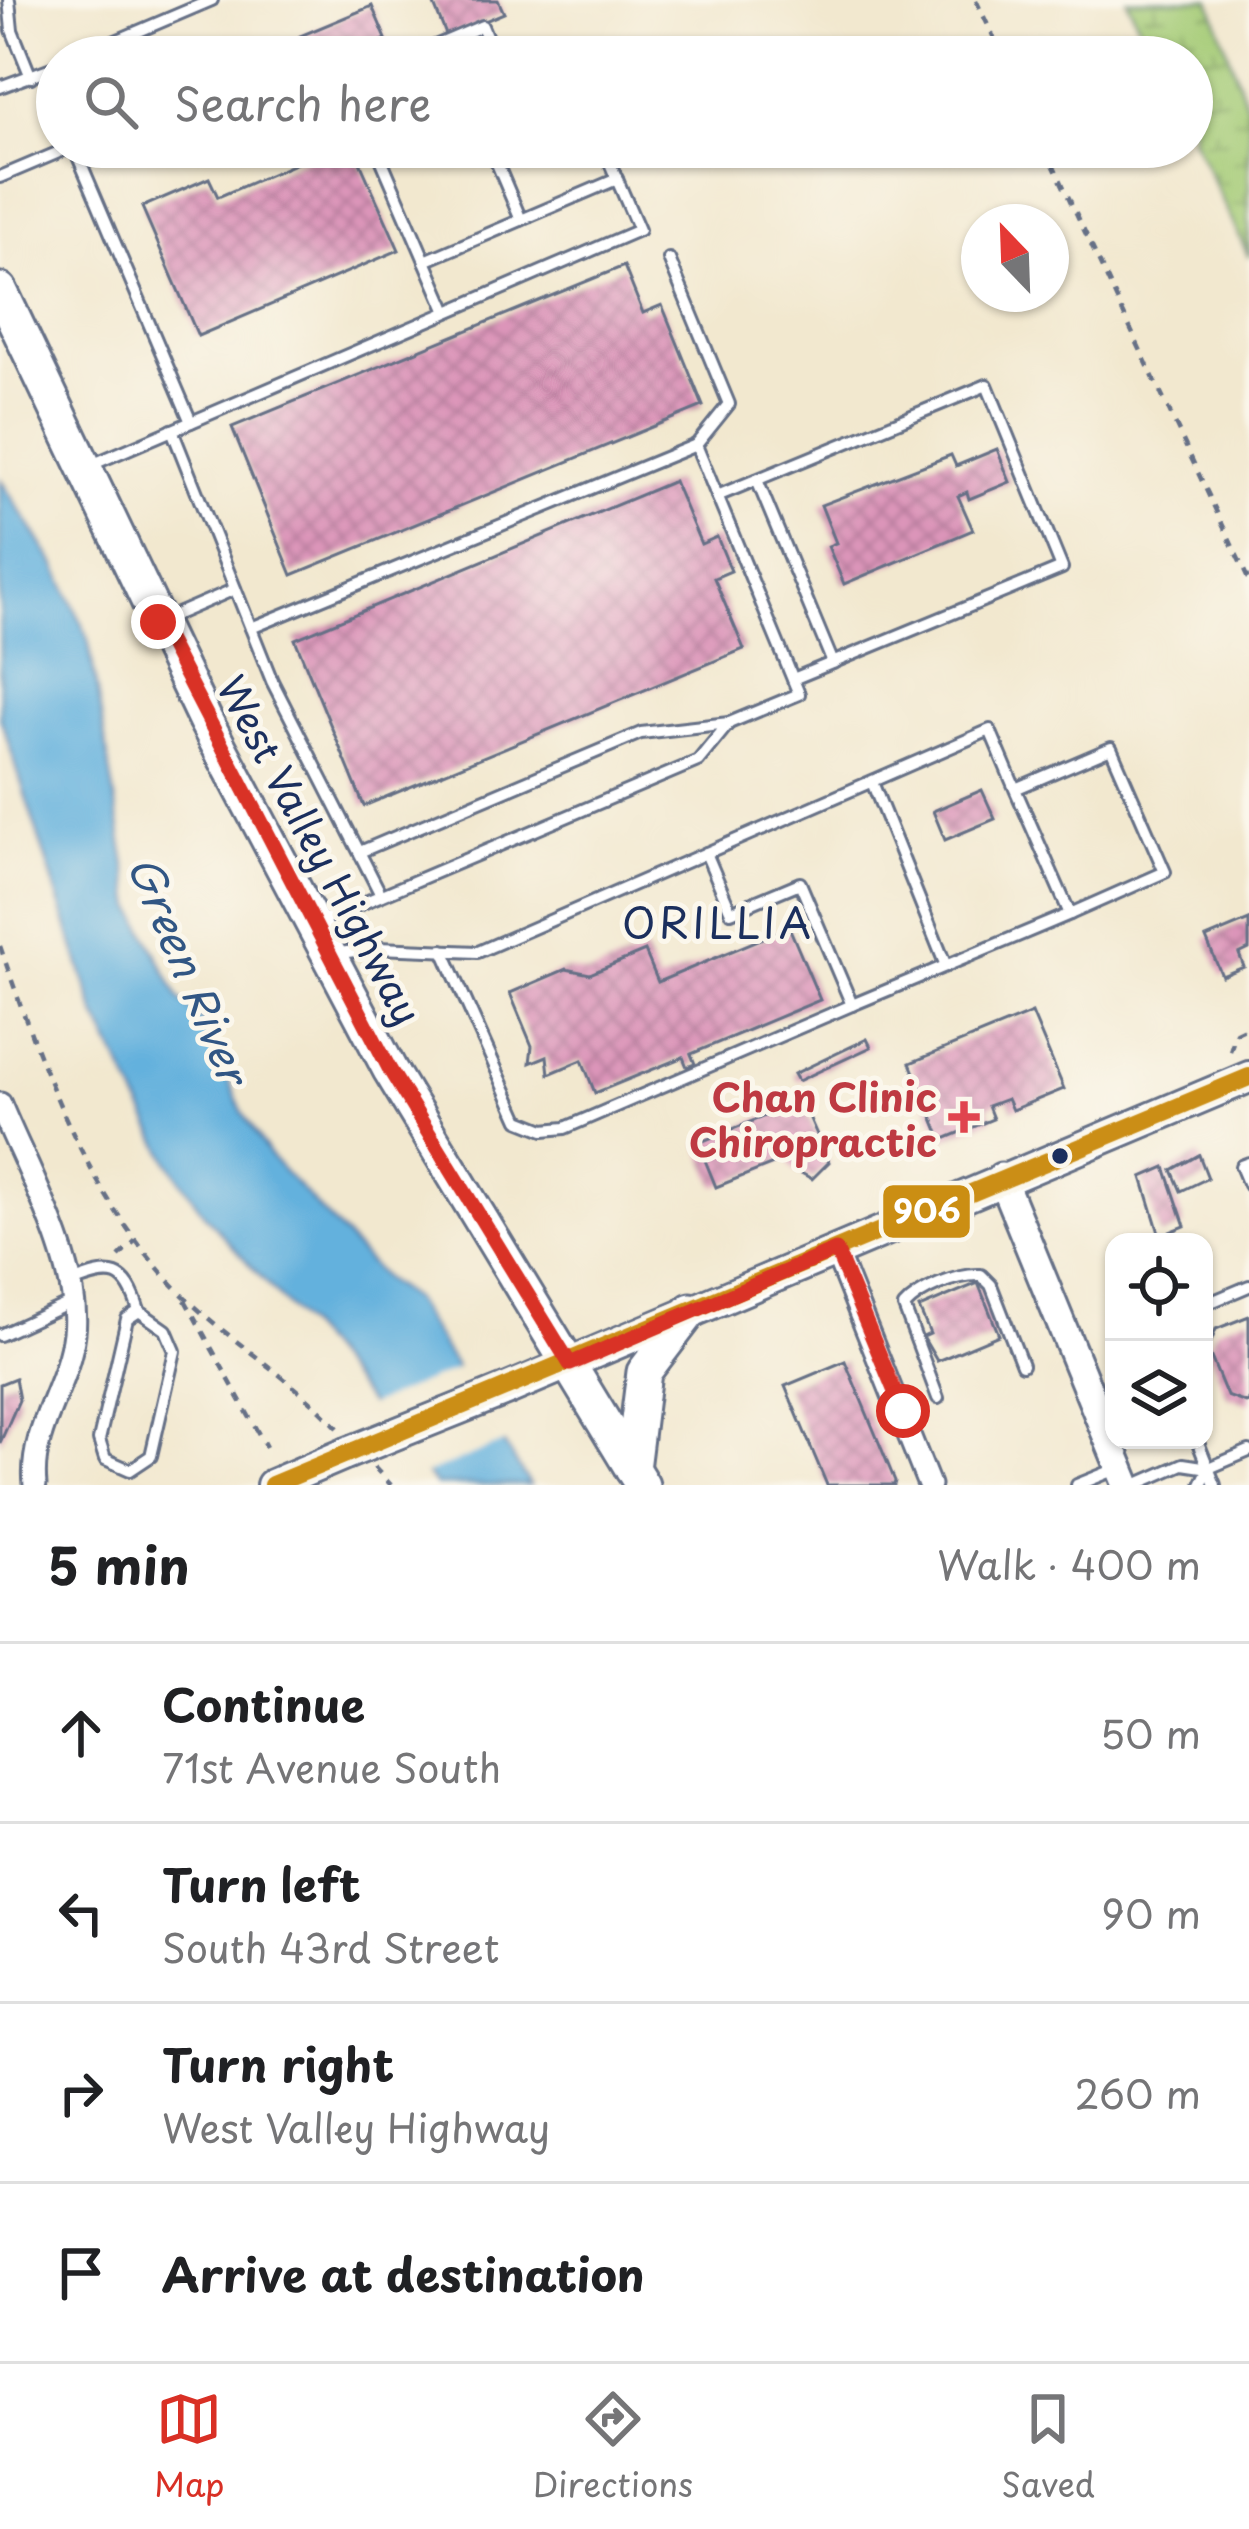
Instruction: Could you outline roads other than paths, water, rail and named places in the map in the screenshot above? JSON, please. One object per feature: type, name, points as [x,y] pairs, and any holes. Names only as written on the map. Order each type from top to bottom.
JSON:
[{"type":"main road","name":"West Valley Highway","points":[[0,290],[158,622],[390,1070],[637,1477]]},
{"type":"main road","points":[[272,1485],[350,1447],[570,1364],[1001,1177],[1249,1077]]},
{"type":"main road","points":[[637,1477],[644,1372],[691,1310]]},
{"type":"street","points":[[0,1104],[71,1293],[74,1332],[36,1443],[35,1485]]},
{"type":"street","points":[[1001,1177],[1127,1479]]},
{"type":"street","points":[[836,1250],[929,1485]]},
{"type":"lane","points":[[9,0],[12,30],[31,77]]},
{"type":"lane","points":[[127,36],[212,0]]},
{"type":"lane","points":[[459,36],[482,26],[486,36]]},
{"type":"lane","points":[[0,87],[36,75]]},
{"type":"lane","points":[[0,177],[36,162]]},
{"type":"lane","points":[[81,168],[191,422]]},
{"type":"lane","points":[[385,168],[447,313]]},
{"type":"lane","points":[[499,168],[521,220]]},
{"type":"lane","points":[[83,469],[639,230],[612,168]]},
{"type":"lane","points":[[425,261],[617,179]]},
{"type":"lane","points":[[251,628],[695,445],[729,404],[669,259]]},
{"type":"lane","points":[[717,496],[986,385],[995,405],[1062,568],[793,680]]},
{"type":"lane","points":[[172,430],[272,681],[381,895]]},
{"type":"lane","points":[[362,851],[641,733],[729,723],[799,694],[695,445]]},
{"type":"lane","points":[[757,480],[833,663]]},
{"type":"lane","points":[[158,622],[236,589]]},
{"type":"lane","points":[[313,924],[698,761],[729,723]]},
{"type":"lane","points":[[329,955],[379,948],[478,952],[990,730],[1070,914]]},
{"type":"lane","points":[[443,950],[519,1120],[544,1130],[584,1121],[1166,872],[1112,748],[1015,790]]},
{"type":"lane","points":[[872,782],[946,966]]},
{"type":"lane","points":[[706,853],[731,912],[800,883],[852,1005]]},
{"type":"lane","points":[[1249,1163],[1241,1166],[1249,1185]]},
{"type":"lane","points":[[0,1335],[106,1270],[127,1279],[139,1311],[166,1330],[175,1351],[151,1456],[130,1470],[105,1459],[99,1441],[128,1318],[139,1311]]},
{"type":"lane","points":[[938,1398],[904,1307],[913,1298],[964,1276],[982,1275],[992,1286],[1022,1365]]},
{"type":"lane","points":[[1213,1302],[1249,1286]]},
{"type":"lane","points":[[1201,1449],[1215,1485]]},
{"type":"lane","points":[[1077,1485],[1127,1479],[1183,1464],[1208,1468],[1249,1451]]},
{"type":"lane","points":[[1201,1485],[1208,1468]]},
{"type":"water","points":[[0,479],[56,566],[88,638],[133,907],[179,998],[202,1021],[243,1113],[270,1156],[386,1281],[412,1299],[530,1485],[435,1485],[316,1338],[204,1214],[169,1162],[96,1015],[0,716]]},
{"type":"place","name":"Chan Clinic Chiropractic","points":[[964,1117]]},
{"type":"district","name":"ORILLIA","points":[[718,921]]},
{"type":"water label","name":"Green River","points":[[190,969]]}]
